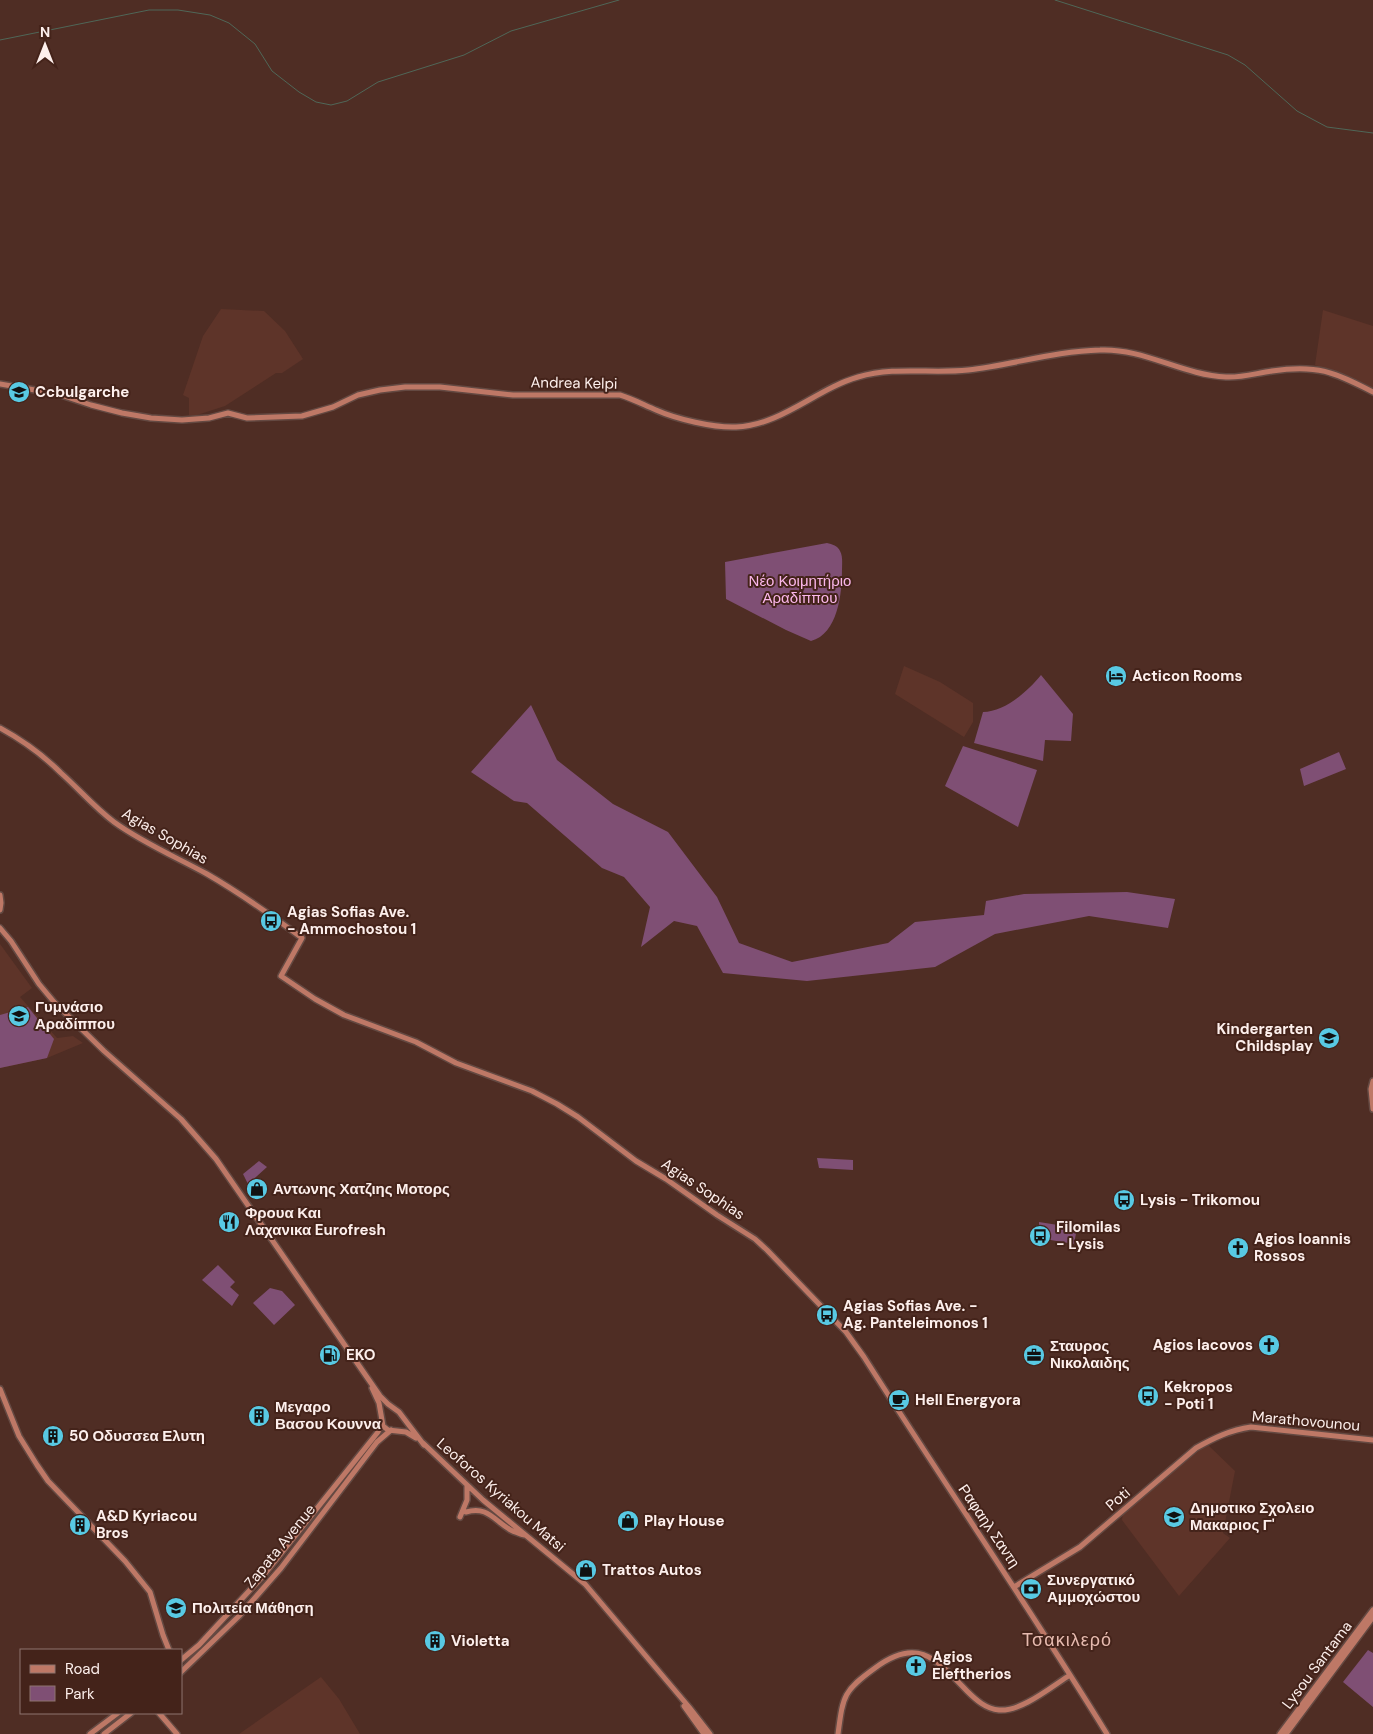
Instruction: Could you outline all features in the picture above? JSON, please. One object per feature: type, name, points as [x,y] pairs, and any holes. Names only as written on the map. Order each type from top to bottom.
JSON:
[{"type":"street","name":"Andrea Kelpi","points":[[0,384],[58,394],[91,405],[151,418],[182,420],[209,418],[228,412],[247,418],[302,416],[333,407],[358,395],[405,386],[426,386],[514,395],[620,396],[630,398],[672,417],[734,428],[754,426],[771,420],[838,385],[868,374],[901,370],[967,370],[1101,350],[1129,352],[1202,373],[1226,377],[1289,369],[1325,370],[1344,377],[1373,392]]},
{"type":"street","name":"Agias Sophias","points":[[0,728],[20,738],[54,765],[93,805],[113,821],[142,841],[191,866],[246,898],[302,938],[281,976],[315,999],[344,1015],[416,1042],[456,1063],[532,1091],[557,1104],[578,1117],[636,1161],[666,1178],[717,1215],[756,1239],[846,1332],[914,1434]]},
{"type":"street","points":[[0,895],[0,910]]},
{"type":"street","name":"Leoforos Kyriakou Matsi","points":[[0,928],[11,941],[38,984],[54,1002],[104,1051],[180,1119],[216,1159],[380,1396],[399,1412],[424,1445]]},
{"type":"street","points":[[1373,1081],[1371,1089],[1373,1110]]},
{"type":"street","name":"Leoforos Kyriakou Matsi","points":[[366,1374],[377,1398],[382,1420],[386,1428],[408,1433],[424,1445],[467,1485],[585,1584],[710,1734]]},
{"type":"street","points":[[0,1389],[19,1436],[48,1481],[125,1560],[150,1592],[169,1649]]},
{"type":"street","points":[[382,1420],[386,1411],[394,1409]]},
{"type":"street","points":[[394,1430],[402,1424],[402,1416]]},
{"type":"street","name":"Zapata Avenue","points":[[182,1659],[199,1645],[263,1576],[378,1432],[382,1420]]},
{"type":"street","name":"Marathovounou","points":[[1237,1429],[1264,1428],[1373,1440]]},
{"type":"street","name":"Poti","points":[[1014,1587],[1080,1547],[1196,1448],[1217,1436],[1237,1429]]},
{"type":"street","name":"Zapata Avenue","points":[[182,1671],[214,1642],[245,1609],[280,1568],[377,1442],[394,1430]]},
{"type":"street","name":"Ραφαηλ Σαντη","points":[[914,1434],[1107,1734]]},
{"type":"street","points":[[460,1517],[467,1500],[467,1485]]},
{"type":"street","points":[[466,1512],[474,1510],[483,1511],[510,1530],[527,1535]]},
{"type":"street","name":"Lysou Santama","points":[[1280,1734],[1373,1610]]},
{"type":"street","name":"Lysou Santama","points":[[1286,1734],[1373,1617]]},
{"type":"street","points":[[838,1734],[842,1708],[851,1687],[883,1662],[902,1653],[915,1652],[927,1656],[944,1668],[976,1700],[995,1710],[1007,1710],[1018,1707],[1070,1675]]},
{"type":"street","name":"Leoforos Kyriakou Matsi","points":[[662,1675],[704,1734]]},
{"type":"street","points":[[90,1734],[117,1714]]},
{"type":"street","points":[[104,1734],[130,1714]]},
{"type":"street","points":[[160,1714],[176,1734]]},
{"type":"shaded area","points":[[221,309],[264,311],[285,331],[303,359],[282,373],[276,373],[225,406],[197,415],[189,415],[189,398],[183,395],[203,336]]},
{"type":"shaded area","points":[[1323,310],[1373,326],[1373,388],[1315,365]]},
{"type":"shaded area","points":[[904,666],[940,682],[973,703],[973,722],[964,737],[895,694]]},
{"type":"shaded area","name":"Γυμνάσιο Αραδίππου","points":[[0,944],[32,988],[20,997],[57,1038],[73,1036],[83,1043],[47,1058],[0,1068]]},
{"type":"shaded area","name":"Δημοτικο Σχολειο Μακαριος Γ'","points":[[1207,1444],[1235,1471],[1223,1533],[1230,1538],[1179,1596],[1122,1520],[1123,1513]]},
{"type":"shaded area","points":[[321,1677],[339,1699],[360,1734],[239,1734]]},
{"type":"green space","name":"Νέο Κοιμητήριο Αραδίππου","points":[[827,543],[839,549],[841,553],[842,579],[837,611],[833,622],[820,637],[811,641],[726,599],[725,562]]},
{"type":"green space","points":[[1041,675],[1073,714],[1071,741],[1045,740],[1043,761],[974,743],[983,712],[1008,705],[1030,688]]},
{"type":"green space","points":[[531,705],[557,760],[613,804],[668,832],[717,897],[739,943],[792,962],[888,943],[915,922],[984,915],[986,901],[1024,894],[1127,892],[1175,899],[1168,928],[1089,916],[995,934],[935,967],[807,981],[723,973],[697,926],[674,921],[641,947],[650,907],[624,877],[602,868],[527,803],[514,801],[471,772]]},
{"type":"green space","points":[[963,746],[1037,770],[1018,827],[945,786]]},
{"type":"green space","points":[[1339,752],[1346,769],[1304,786],[1300,769]]},
{"type":"green space","points":[[28,1007],[54,1039],[47,1058],[0,1068],[0,1015]]},
{"type":"green space","points":[[817,1158],[853,1160],[853,1170],[819,1168]]},
{"type":"green space","points":[[259,1161],[267,1167],[248,1184],[243,1174]]},
{"type":"green space","points":[[1039,1222],[1077,1228],[1074,1244],[1039,1238]]},
{"type":"green space","points":[[218,1265],[235,1282],[230,1287],[239,1295],[232,1306],[202,1280]]},
{"type":"green space","points":[[270,1288],[282,1291],[295,1305],[274,1325],[253,1303]]},
{"type":"green space","points":[[1368,1650],[1373,1653],[1373,1707],[1343,1682]]},
{"type":"waterway","points":[[0,40],[149,10],[178,10],[210,15],[229,23],[255,44],[272,71],[299,92],[316,102],[331,105],[347,101],[378,82],[464,55],[511,31],[619,0]]},
{"type":"waterway","points":[[1055,0],[1228,55],[1245,65],[1297,111],[1327,127],[1373,133]]},
{"type":"place","name":"Ccbulgarche","points":[[19,392]]},
{"type":"place","name":"Acticon Rooms","points":[[1116,676]]},
{"type":"place","name":"Agias Sofias Ave. - Ammochostou 1","points":[[271,921]]},
{"type":"place","name":"Γυμνάσιο Αραδίππου","points":[[19,1016]]},
{"type":"place","name":"Kindergarten Childsplay","points":[[1329,1038]]},
{"type":"place","name":"Αντωνης Χατζιης Μοτορς","points":[[257,1189]]},
{"type":"place","name":"Lysis - Trikomou","points":[[1124,1200]]},
{"type":"place","name":"Φρουα Και Λαχανικα Eurofresh","points":[[229,1222]]},
{"type":"place","name":"Filomilas - Lysis","points":[[1040,1236]]},
{"type":"place","name":"Agios Ioannis Rossos","points":[[1238,1248]]},
{"type":"place","name":"Agias Sofias Ave. - Ag. Panteleimonos 1","points":[[827,1315]]},
{"type":"place","name":"Agios Iacovos","points":[[1269,1345]]},
{"type":"place","name":"EKO","points":[[330,1355]]},
{"type":"place","name":"Σταυρος Νικολαιδης","points":[[1034,1355]]},
{"type":"place","name":"Kekropos - Poti 1","points":[[1148,1396]]},
{"type":"place","name":"Hell Energyora","points":[[899,1400]]},
{"type":"place","name":"Μεγαρο Βασου Κουννα","points":[[259,1416]]},
{"type":"place","name":"50 Οδυσσεα Ελυτη","points":[[53,1436]]},
{"type":"place","name":"Δημοτικο Σχολειο Μακαριος Γ'","points":[[1174,1517]]},
{"type":"place","name":"Play House","points":[[628,1521]]},
{"type":"place","name":"A&D Kyriacou Bros","points":[[80,1525]]},
{"type":"place","name":"Trattos Autos","points":[[586,1570]]},
{"type":"place","name":"Συνεργατικό Αμμοχώστου","points":[[1031,1589]]},
{"type":"place","name":"Πολιτεία Μάθηση","points":[[176,1608]]},
{"type":"place","name":"Violetta","points":[[435,1641]]},
{"type":"place","name":"Agios Eleftherios","points":[[916,1666]]},
{"type":"district","name":"Τσακιλερό","points":[[1067,1640]]}]
